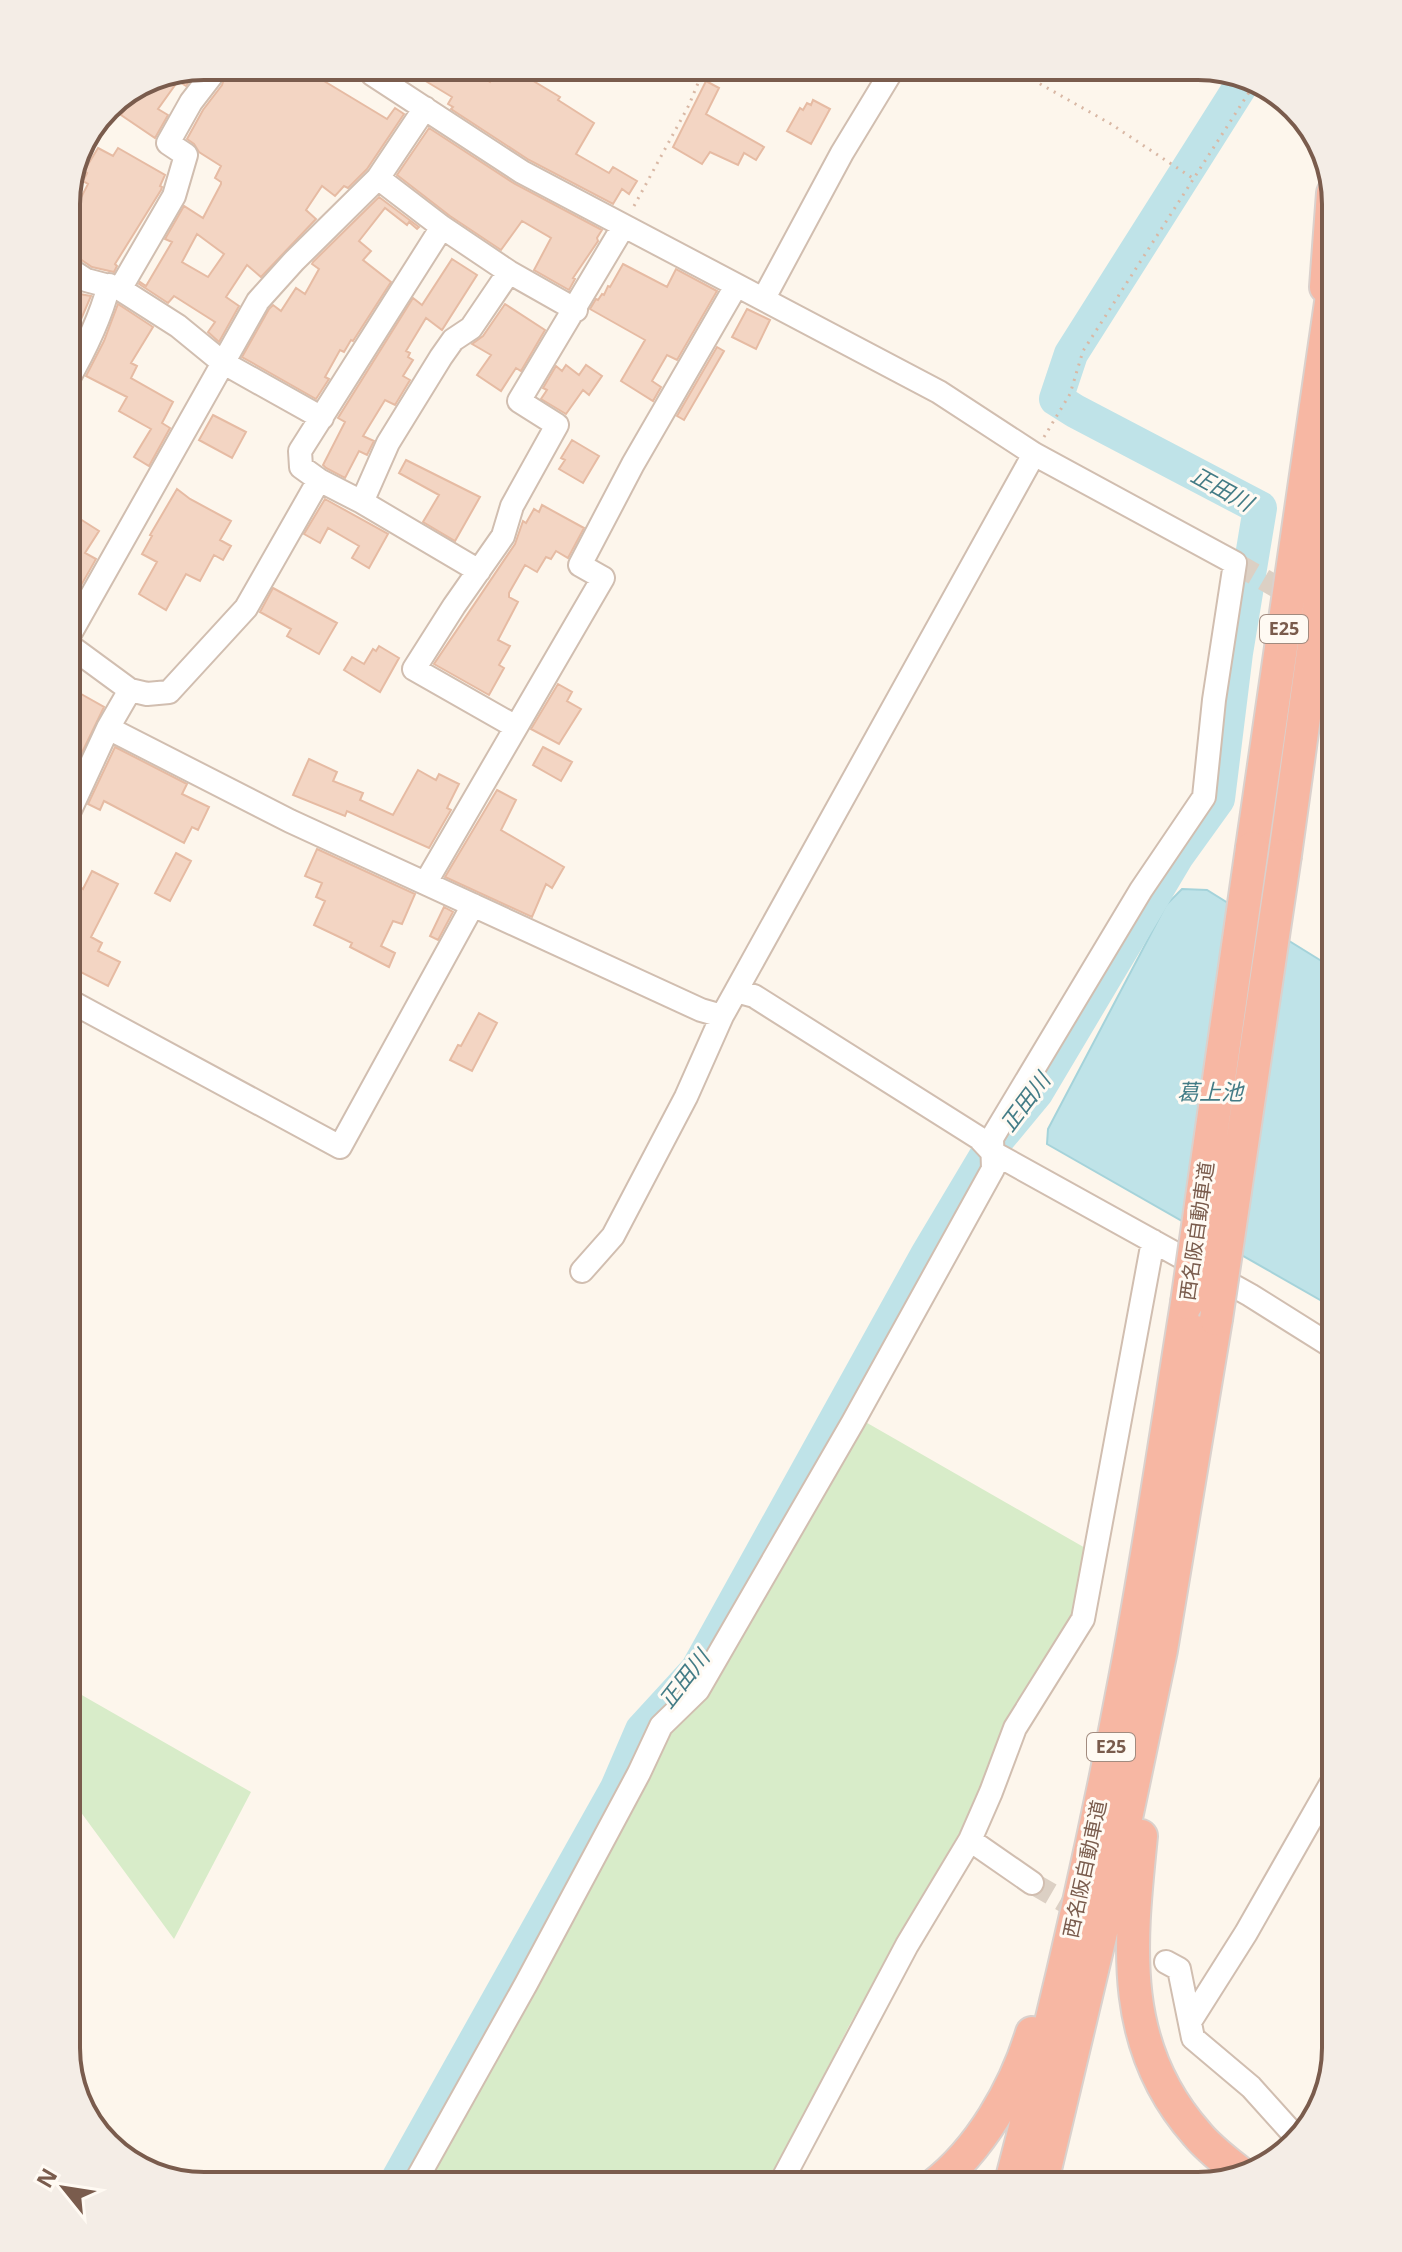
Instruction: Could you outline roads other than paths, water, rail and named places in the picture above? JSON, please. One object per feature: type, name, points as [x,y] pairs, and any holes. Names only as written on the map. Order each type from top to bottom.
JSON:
[{"type":"highway","points":[[1316,410],[1322,333]]},
{"type":"highway","name":"西名阪自動車道","points":[[1014,2172],[1083,1883],[1125,1679],[1187,1303],[1322,367]]},
{"type":"highway","name":"西名阪自動車道","points":[[1044,2172],[1111,1890],[1161,1650],[1216,1319],[1322,587]]},
{"type":"highway","points":[[1161,1650],[1133,1910],[1132,1961],[1136,2002],[1147,2047],[1169,2096],[1198,2136],[1233,2167]]},
{"type":"highway","points":[[947,2172],[991,2120],[1028,2047],[1125,1679]]},
{"type":"street","points":[[80,359],[104,304],[174,196],[186,155],[168,143],[191,102],[208,80]]},
{"type":"street","points":[[381,80],[522,172],[939,392],[1034,454],[1235,563],[1214,700],[1204,797],[1141,890],[999,1125],[992,1138],[993,1169],[853,1422],[698,1690],[661,1726],[526,1984],[421,2172]]},
{"type":"street","points":[[764,298],[842,153],[886,80]]},
{"type":"street","points":[[80,617],[258,301],[378,178],[425,108]]},
{"type":"street","points":[[378,178],[442,227],[509,272],[576,310]]},
{"type":"street","points":[[442,227],[300,451],[301,467],[479,571]]},
{"type":"street","points":[[516,727],[414,669],[503,536],[512,506],[557,425],[519,401],[623,227]]},
{"type":"street","points":[[362,502],[388,443],[441,357],[453,340],[471,328],[509,272]]},
{"type":"street","points":[[80,276],[115,287],[178,326],[222,362],[322,418]]},
{"type":"street","points":[[426,882],[603,578],[580,565],[633,464],[736,286]]},
{"type":"street","points":[[582,1271],[613,1236],[686,1097],[722,1016],[1034,454]]},
{"type":"street","points":[[80,652],[130,690],[147,694],[169,692],[246,608],[319,480]]},
{"type":"street","points":[[80,789],[108,728],[130,690]]},
{"type":"street","points":[[108,728],[290,821],[701,1010],[722,1016]]},
{"type":"street","points":[[80,1007],[340,1147],[473,905]]},
{"type":"street","points":[[736,991],[754,996],[979,1138],[992,1152],[1250,1295],[1322,1340]]},
{"type":"street","points":[[786,2172],[907,1945],[970,1840],[1015,1728],[1083,1619],[1153,1241]]},
{"type":"street","points":[[1191,2020],[1246,1933],[1322,1800]]},
{"type":"street","points":[[970,1840],[1032,1883]]},
{"type":"street","points":[[1166,1962],[1179,1969],[1193,2038],[1251,2087],[1290,2131]]},
{"type":"water","name":"葛上池","points":[[1182,889],[1207,890],[1322,961],[1322,1301],[1047,1144],[1048,1129],[1166,905]]},
{"type":"waterway","name":"正田川","points":[[402,2172],[617,1788],[642,1730],[697,1670],[927,1255],[992,1146],[1036,1093],[1177,856],[1218,799],[1236,653],[1260,508],[1056,399],[1071,354],[1240,88]]},
{"type":"tunnel","points":[[1235,563],[1322,613]]},
{"type":"tunnel","points":[[1032,1883],[1086,1914]]}]
